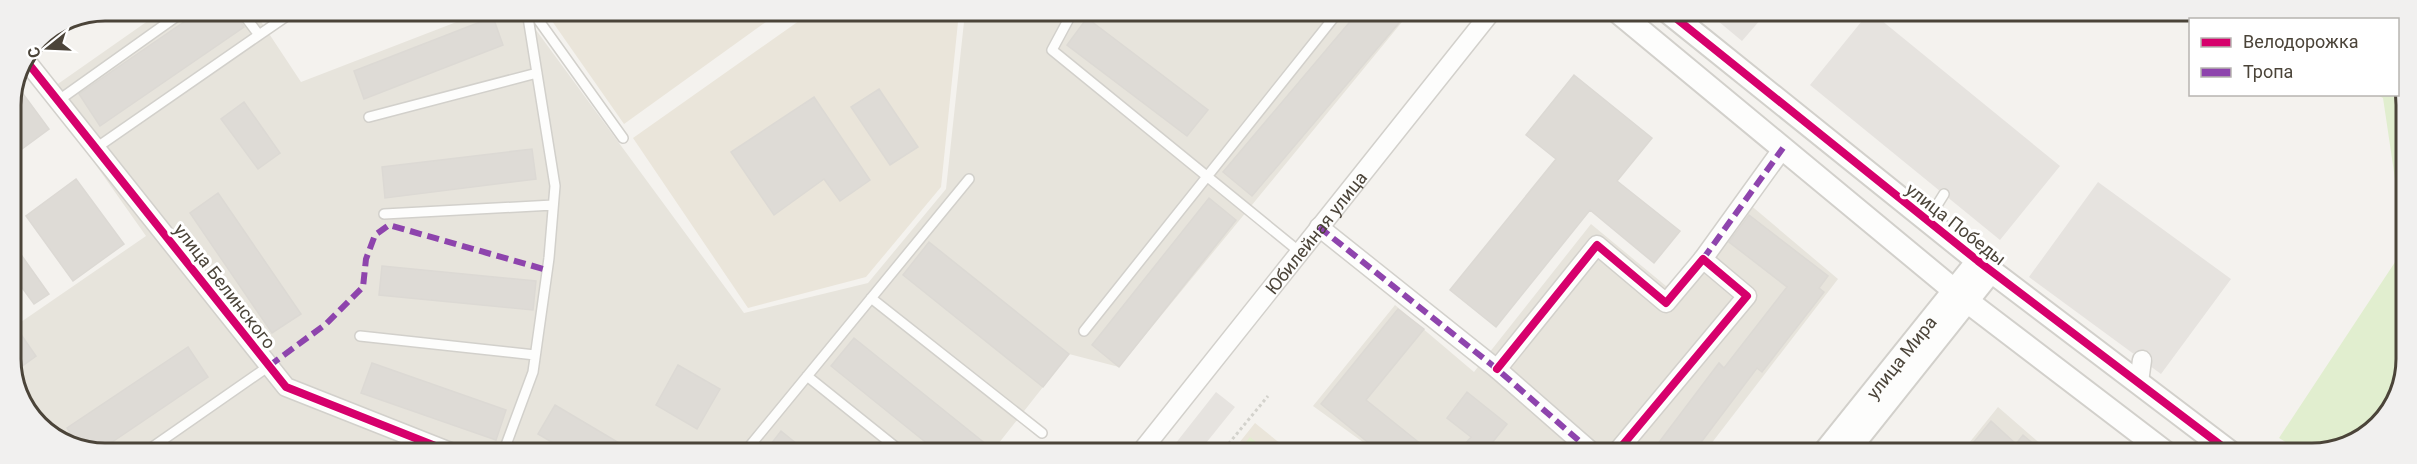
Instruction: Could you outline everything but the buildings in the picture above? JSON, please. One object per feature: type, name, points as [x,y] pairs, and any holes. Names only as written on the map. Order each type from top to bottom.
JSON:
[{"type":"street","name":"Юбилейная улица","points":[[1148,443],[1484,21]]},
{"type":"street","points":[[1629,21],[1961,295],[2146,443]]},
{"type":"street","name":"улица Победы","points":[[1679,21],[1984,266],[2141,371],[2220,443]]},
{"type":"street","name":"улица Белинского","points":[[31,66],[286,387],[428,443]]},
{"type":"street","points":[[1497,369],[1597,245],[1666,303],[1702,259],[1783,148]]},
{"type":"street","points":[[1319,227],[1497,369],[1582,443]]},
{"type":"street","points":[[1624,443],[1747,296],[1702,259]]},
{"type":"street","name":"улица Мира","points":[[1853,443],[1984,266]]},
{"type":"street","name":"улица Мира","points":[[1833,443],[1961,295]]},
{"type":"lane","points":[[59,100],[169,21]]},
{"type":"lane","points":[[249,21],[259,35]]},
{"type":"lane","points":[[96,148],[279,21]]},
{"type":"lane","points":[[507,443],[533,372],[549,258],[555,186],[529,21]]},
{"type":"lane","points":[[539,21],[623,138]]},
{"type":"lane","points":[[1068,21],[1052,50],[1301,253]]},
{"type":"lane","points":[[1084,331],[1331,21]]},
{"type":"lane","points":[[369,117],[537,73]]},
{"type":"lane","points":[[752,443],[969,179]]},
{"type":"lane","points":[[1932,225],[1934,210],[1944,194]]},
{"type":"lane","points":[[384,214],[553,205]]},
{"type":"lane","points":[[871,298],[1042,433]]},
{"type":"lane","points":[[360,336],[536,355]]},
{"type":"lane","points":[[158,443],[269,366]]},
{"type":"lane","points":[[807,376],[891,443]]},
{"type":"path","points":[[1229,443],[1268,396]]},
{"type":"shaded area","points":[[148,21],[261,21],[301,82],[459,21],[529,21],[744,313],[868,283],[946,189],[963,21],[1403,21],[1119,367],[1069,354],[999,443],[105,443],[84,440],[59,429],[38,410],[32,401],[23,375],[21,322],[146,236],[45,93]]},
{"type":"shaded area","points":[[552,21],[767,21],[624,124]]},
{"type":"shaded area","points":[[799,21],[958,22],[941,187],[866,277],[748,308],[633,138]]},
{"type":"shaded area","points":[[1718,21],[1759,21],[1742,41]]},
{"type":"shaded area","points":[[1862,21],[1882,21],[2060,166],[2000,240],[1810,85]]},
{"type":"shaded area","points":[[2098,182],[2231,279],[2161,374],[2029,277]]},
{"type":"shaded area","points":[[1742,198],[1838,279],[1712,443],[1364,443],[1313,406],[1395,305],[1474,372],[1591,224],[1666,286],[1703,259]]},
{"type":"shaded area","points":[[1216,392],[1235,407],[1206,443],[1176,443]]},
{"type":"shaded area","points":[[1998,407],[2039,443],[1969,443]]},
{"type":"shaded area","points":[[1255,423],[1280,443],[1239,443]]},
{"type":"green space","points":[[2379,96],[2395,96],[2396,185],[2383,98]]},
{"type":"green space","points":[[2396,261],[2395,370],[2387,396],[2379,410],[2354,432],[2339,439],[2312,443],[2287,443],[2279,438]]},
{"type":"green space","points":[[1250,437],[1258,443],[1245,443]]},
{"type":"marked path","points":[[1703,259],[1783,148]]},
{"type":"marked path","points":[[269,366],[326,324],[363,287],[366,259],[375,235],[389,225],[547,270]]},
{"type":"marked path","points":[[1319,227],[1497,369],[1582,443]]},
{"type":"cycle path","points":[[1679,21],[1978,261],[2218,443]]},
{"type":"cycle path","points":[[31,66],[286,387],[428,443]]},
{"type":"cycle path","points":[[1497,369],[1597,245],[1666,303],[1703,259],[1747,296],[1624,443]]}]
